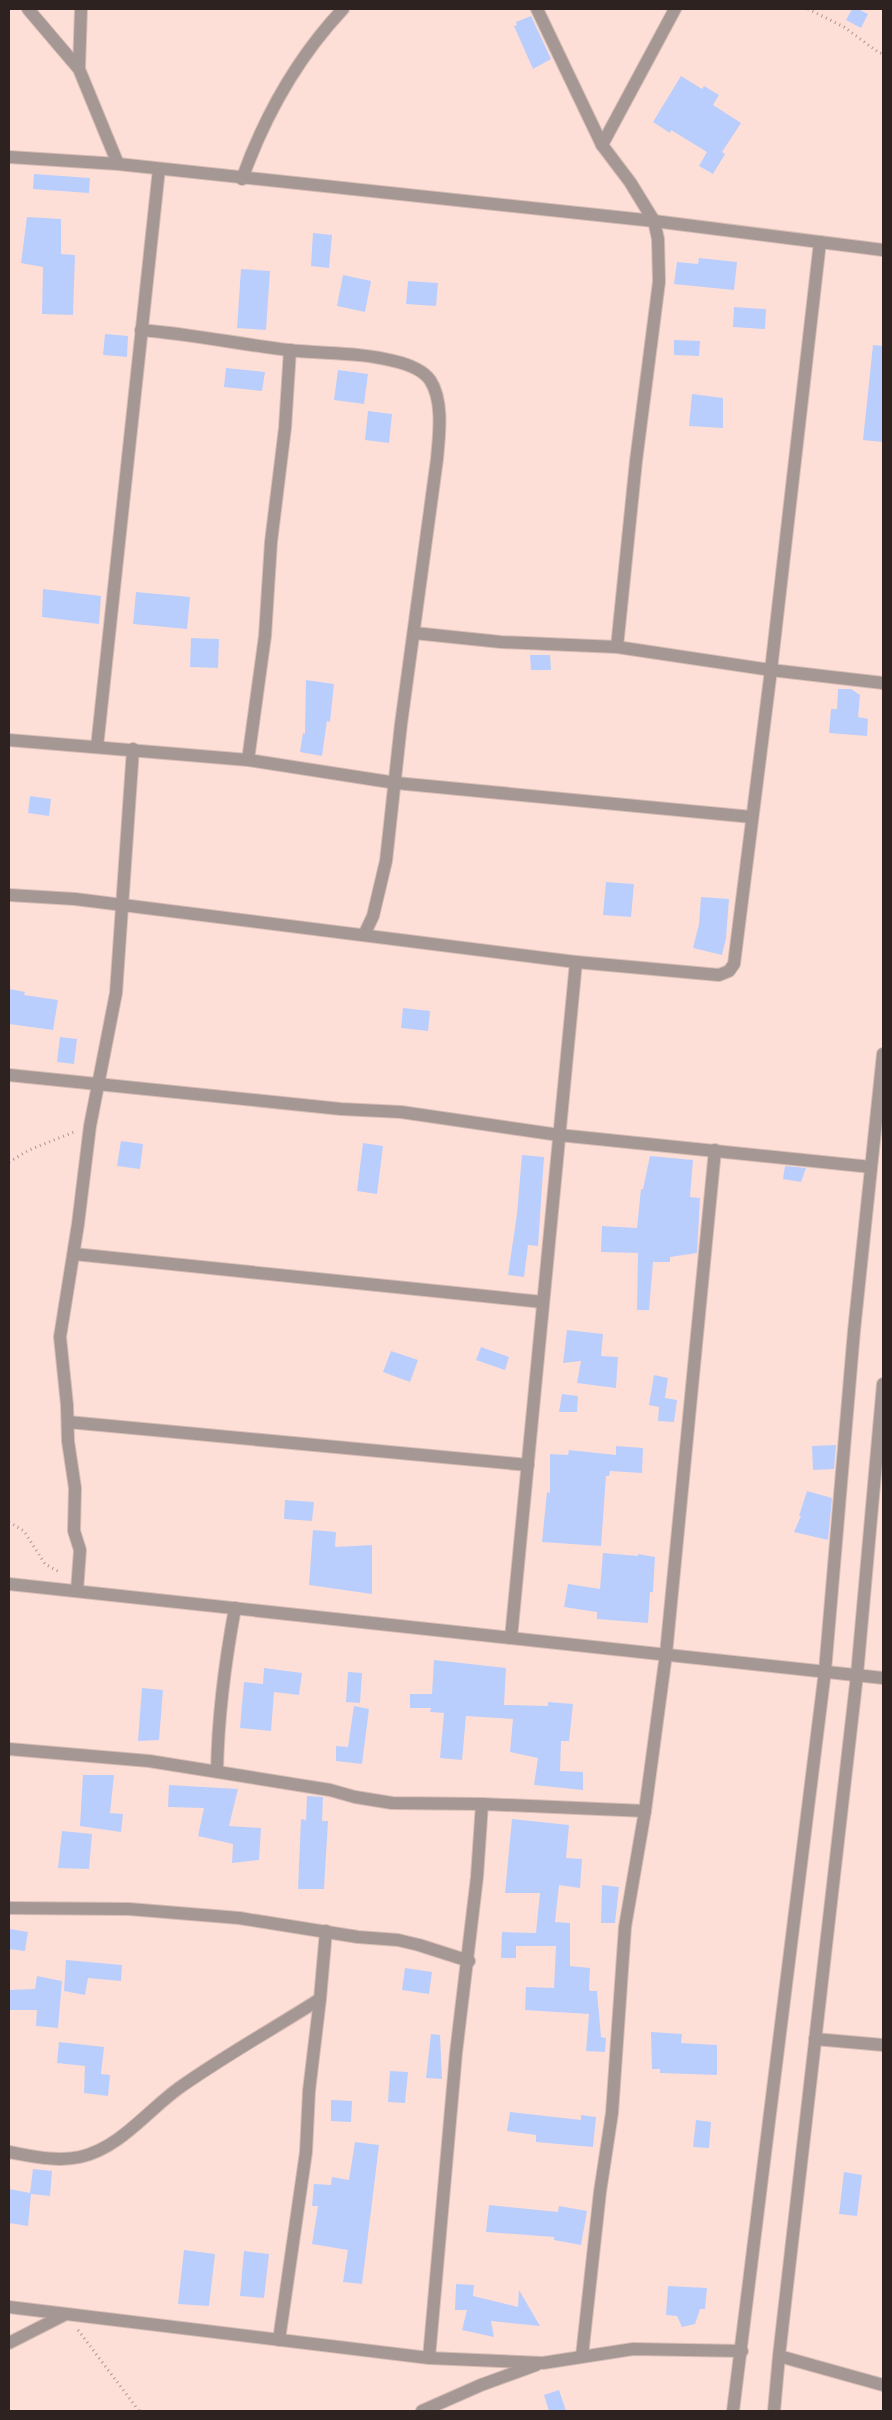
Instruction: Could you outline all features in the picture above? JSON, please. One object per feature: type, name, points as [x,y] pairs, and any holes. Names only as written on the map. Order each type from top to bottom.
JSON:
[{"type":"street","points":[[28,9],[79,69],[118,164]]},
{"type":"street","points":[[79,69],[81,9]]},
{"type":"street","points":[[242,179],[254,145],[294,69],[320,33],[343,9]]},
{"type":"street","points":[[538,9],[602,145],[630,182],[654,221],[658,239],[659,282],[636,461],[617,647]]},
{"type":"street","points":[[602,145],[675,9]]},
{"type":"street","points":[[9,157],[118,164],[242,179],[654,221],[883,250]]},
{"type":"street","points":[[97,747],[159,169]]},
{"type":"street","points":[[9,895],[75,899],[576,962],[719,975],[729,971],[734,964],[771,670],[820,242]]},
{"type":"street","points":[[141,330],[290,350],[364,355],[395,361],[417,368],[430,380],[436,397],[439,429],[401,724],[396,783],[380,887],[373,916],[364,935]]},
{"type":"street","points":[[248,760],[265,636],[270,542],[285,428],[290,350]]},
{"type":"street","points":[[414,633],[501,642],[617,647],[771,670],[883,683]]},
{"type":"street","points":[[9,740],[248,760],[396,783],[752,817]]},
{"type":"street","points":[[77,1591],[76,1577],[80,1550],[74,1531],[74,1488],[68,1441],[60,1337],[74,1254],[90,1126],[100,1084],[116,993],[124,906],[133,749]]},
{"type":"street","points":[[511,1638],[576,962]]},
{"type":"street","points":[[733,2411],[742,2351],[825,1672],[854,1330],[883,1054]]},
{"type":"street","points":[[9,1075],[341,1109],[401,1112],[559,1135],[871,1167]]},
{"type":"street","points":[[582,2356],[600,2192],[612,2113],[625,1927],[645,1811],[666,1654],[715,1150]]},
{"type":"street","points":[[74,1254],[543,1302]]},
{"type":"street","points":[[774,2411],[857,1675],[883,1384]]},
{"type":"street","points":[[68,1422],[528,1465]]},
{"type":"street","points":[[9,1584],[883,1678]]},
{"type":"street","points":[[217,1771],[218,1732],[225,1661],[235,1608]]},
{"type":"street","points":[[9,1752],[149,1761],[217,1771],[392,1803],[482,1804],[645,1811]]},
{"type":"street","points":[[429,2358],[456,2053],[468,1962],[482,1804]]},
{"type":"street","points":[[9,1908],[162,1911],[239,1918],[405,1942],[468,1962]]},
{"type":"street","points":[[279,2340],[306,2152],[310,2091],[326,1931]]},
{"type":"street","points":[[9,2152],[54,2159],[80,2157],[104,2148],[124,2134],[178,2088],[320,1999]]},
{"type":"street","points":[[815,2039],[883,2045]]},
{"type":"street","points":[[9,2307],[429,2358],[543,2363]]},
{"type":"street","points":[[9,2342],[66,2314]]},
{"type":"street","points":[[422,2411],[481,2385],[543,2363],[633,2349],[742,2351]]},
{"type":"street","points":[[779,2356],[883,2385]]},
{"type":"path","points":[[808,9],[844,27],[883,54]]},
{"type":"path","points":[[9,1162],[29,1150],[90,1126]]},
{"type":"path","points":[[9,1522],[24,1531],[45,1564],[52,1570],[76,1577]]},
{"type":"path","points":[[66,2314],[139,2411]]},
{"type":"building","points":[[852,9],[858,9],[868,14],[861,28],[846,20]]},
{"type":"building","points":[[531,16],[551,59],[533,69],[514,26],[517,25],[516,22]]},
{"type":"building","points":[[681,76],[702,89],[704,86],[719,95],[713,105],[741,123],[722,152],[725,154],[713,174],[699,166],[707,152],[671,130],[670,133],[653,122]]},
{"type":"building","points":[[34,174],[90,178],[89,193],[33,189]]},
{"type":"building","points":[[27,217],[61,219],[61,254],[75,255],[73,315],[42,314],[43,267],[21,263]]},
{"type":"building","points":[[313,233],[332,235],[329,268],[311,266]]},
{"type":"building","points":[[699,258],[737,262],[734,290],[674,284],[677,262],[698,264]]},
{"type":"building","points":[[241,269],[270,271],[266,330],[237,328]]},
{"type":"building","points":[[343,275],[371,281],[365,312],[337,306]]},
{"type":"building","points":[[408,281],[438,283],[436,306],[406,304]]},
{"type":"building","points":[[734,307],[766,309],[765,329],[733,327]]},
{"type":"building","points":[[105,334],[128,336],[127,357],[103,355]]},
{"type":"building","points":[[674,340],[700,341],[699,356],[674,355]]},
{"type":"building","points":[[873,345],[883,346],[883,442],[863,440]]},
{"type":"building","points":[[226,368],[265,372],[262,391],[224,387]]},
{"type":"building","points":[[338,370],[368,374],[364,404],[334,400]]},
{"type":"building","points":[[692,394],[723,398],[723,428],[689,426]]},
{"type":"building","points":[[368,411],[392,414],[389,443],[365,440]]},
{"type":"building","points":[[43,589],[101,596],[99,624],[42,617]]},
{"type":"building","points":[[136,592],[190,597],[187,629],[133,624]]},
{"type":"building","points":[[191,638],[219,639],[218,668],[190,667]]},
{"type":"building","points":[[530,655],[550,655],[551,670],[531,670]]},
{"type":"building","points":[[306,680],[334,684],[330,722],[327,721],[322,756],[300,752],[303,733],[305,734]]},
{"type":"building","points":[[838,689],[851,689],[860,695],[858,717],[868,719],[867,736],[829,733],[831,709],[837,709]]},
{"type":"building","points":[[30,796],[51,799],[49,816],[28,813]]},
{"type":"building","points":[[606,882],[634,884],[631,917],[603,915]]},
{"type":"building","points":[[701,897],[729,899],[726,938],[722,955],[693,948],[699,924]]},
{"type":"building","points":[[9,989],[25,992],[24,995],[58,1000],[53,1030],[9,1024]]},
{"type":"building","points":[[403,1008],[430,1011],[428,1031],[401,1028]]},
{"type":"building","points":[[60,1037],[77,1039],[74,1064],[57,1062]]},
{"type":"building","points":[[121,1141],[143,1144],[140,1169],[117,1166]]},
{"type":"building","points":[[363,1143],[383,1146],[377,1194],[357,1191]]},
{"type":"building","points":[[522,1155],[544,1157],[538,1246],[528,1245],[524,1277],[508,1275],[517,1214]]},
{"type":"building","points":[[650,1156],[693,1160],[690,1197],[700,1198],[697,1253],[670,1257],[670,1262],[653,1262],[649,1310],[637,1310],[638,1253],[601,1252],[602,1226],[637,1228],[641,1189],[643,1189]]},
{"type":"building","points":[[785,1166],[806,1168],[801,1182],[783,1179]]},
{"type":"building","points":[[567,1330],[603,1334],[601,1356],[618,1357],[616,1388],[577,1383],[581,1361],[563,1363]]},
{"type":"building","points":[[481,1347],[509,1357],[505,1370],[476,1360]]},
{"type":"building","points":[[391,1351],[418,1360],[410,1382],[383,1372]]},
{"type":"building","points":[[654,1375],[668,1378],[665,1398],[677,1400],[674,1422],[658,1421],[659,1407],[649,1405]]},
{"type":"building","points":[[562,1394],[578,1396],[577,1412],[559,1412]]},
{"type":"building","points":[[836,1445],[834,1469],[813,1470],[812,1446]]},
{"type":"building","points":[[616,1446],[643,1448],[642,1473],[610,1471],[609,1476],[606,1476],[601,1546],[542,1542],[547,1492],[550,1493],[550,1454],[568,1455],[569,1450],[616,1455]]},
{"type":"building","points":[[807,1491],[832,1498],[828,1540],[794,1532],[801,1516],[799,1516]]},
{"type":"building","points":[[285,1500],[314,1502],[312,1521],[284,1519]]},
{"type":"building","points":[[313,1530],[336,1532],[335,1547],[372,1545],[372,1594],[309,1585]]},
{"type":"building","points":[[603,1553],[638,1556],[638,1554],[655,1557],[653,1592],[650,1592],[648,1623],[597,1619],[597,1612],[564,1607],[568,1584],[600,1589]]},
{"type":"building","points":[[434,1660],[506,1668],[504,1705],[548,1706],[548,1702],[573,1704],[569,1741],[561,1741],[560,1771],[583,1772],[583,1790],[534,1785],[538,1758],[510,1752],[513,1719],[466,1716],[462,1760],[440,1758],[444,1713],[430,1712],[431,1708],[410,1708],[410,1694],[432,1694]]},
{"type":"building","points":[[264,1668],[302,1673],[299,1695],[274,1692],[271,1731],[240,1728],[244,1682],[263,1684]]},
{"type":"building","points":[[348,1672],[362,1673],[360,1703],[346,1702]]},
{"type":"building","points":[[142,1688],[163,1690],[159,1740],[138,1741]]},
{"type":"building","points":[[354,1706],[369,1709],[362,1764],[336,1761],[336,1746],[348,1747]]},
{"type":"building","points":[[83,1775],[114,1775],[110,1813],[123,1814],[121,1832],[80,1826]]},
{"type":"building","points":[[169,1785],[238,1789],[229,1826],[261,1828],[259,1860],[232,1863],[233,1844],[198,1836],[204,1808],[168,1807]]},
{"type":"building","points":[[307,1796],[323,1797],[322,1821],[328,1821],[324,1889],[298,1889],[301,1819],[306,1820]]},
{"type":"building","points":[[512,1819],[569,1825],[566,1858],[582,1859],[580,1888],[559,1885],[555,1922],[570,1923],[570,1966],[590,1968],[589,1989],[590,1991],[597,1991],[601,2037],[606,2038],[605,2052],[586,2051],[589,2014],[525,2010],[526,1987],[554,1988],[556,1946],[516,1946],[516,1958],[501,1958],[502,1932],[536,1933],[540,1893],[505,1893]]},
{"type":"building","points":[[62,1831],[92,1834],[89,1869],[58,1868]]},
{"type":"building","points":[[602,1885],[619,1887],[615,1923],[601,1923]]},
{"type":"building","points":[[10,1929],[28,1932],[25,1951],[9,1949]]},
{"type":"building","points":[[66,1960],[122,1965],[121,1981],[88,1978],[85,1995],[64,1991]]},
{"type":"building","points":[[405,1968],[432,1972],[429,1994],[402,1990]]},
{"type":"building","points":[[37,1976],[62,1981],[58,2028],[36,2026],[37,2010],[9,2010],[9,1990],[35,1989]]},
{"type":"building","points":[[651,2032],[682,2034],[681,2043],[717,2045],[717,2075],[660,2073],[660,2069],[652,2069]]},
{"type":"building","points":[[431,2034],[440,2035],[442,2079],[426,2078]]},
{"type":"building","points":[[59,2042],[104,2047],[101,2074],[110,2075],[108,2096],[84,2093],[85,2066],[57,2063]]},
{"type":"building","points":[[390,2071],[408,2072],[405,2103],[388,2102]]},
{"type":"building","points":[[331,2100],[352,2101],[351,2122],[331,2121]]},
{"type":"building","points":[[510,2112],[581,2120],[581,2115],[596,2117],[593,2147],[536,2142],[536,2135],[507,2131]]},
{"type":"building","points":[[696,2120],[711,2122],[709,2148],[693,2147]]},
{"type":"building","points":[[355,2142],[379,2145],[362,2284],[343,2282],[348,2250],[312,2244],[318,2206],[312,2206],[314,2184],[331,2185],[332,2177],[349,2180]]},
{"type":"building","points":[[33,2169],[52,2171],[50,2196],[31,2194],[28,2226],[9,2223],[9,2189],[30,2193]]},
{"type":"building","points":[[844,2172],[862,2175],[857,2216],[839,2214]]},
{"type":"building","points":[[489,2205],[558,2212],[559,2206],[587,2211],[581,2245],[554,2240],[554,2237],[486,2232]]},
{"type":"building","points":[[184,2250],[215,2254],[209,2306],[178,2304]]},
{"type":"building","points":[[244,2251],[269,2254],[264,2298],[240,2296]]},
{"type":"building","points":[[456,2284],[474,2285],[473,2296],[518,2307],[519,2290],[540,2326],[491,2321],[494,2337],[462,2330],[467,2310],[455,2310]]},
{"type":"building","points":[[668,2286],[707,2288],[705,2309],[700,2309],[695,2324],[682,2327],[677,2316],[666,2315]]},
{"type":"building","points":[[559,2390],[566,2411],[549,2411],[544,2395]]}]
